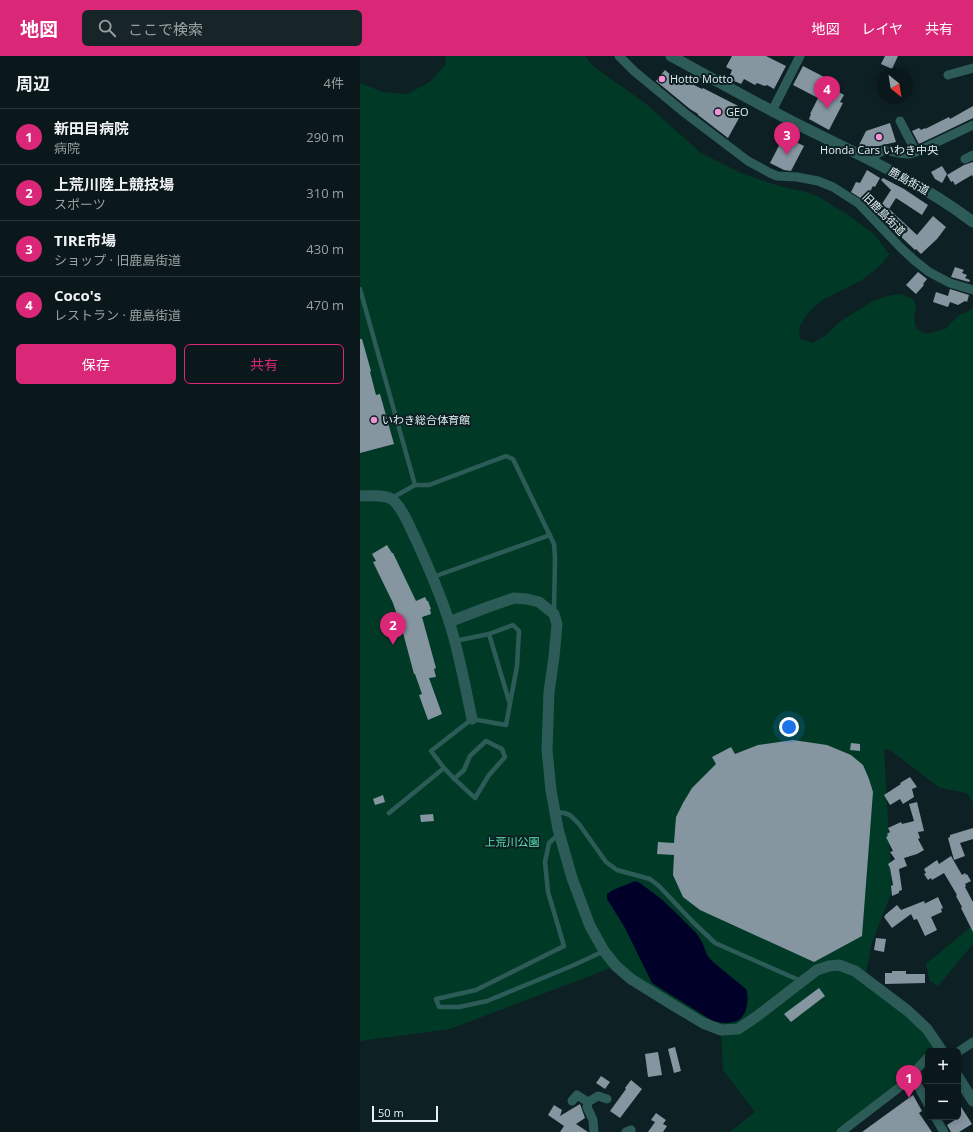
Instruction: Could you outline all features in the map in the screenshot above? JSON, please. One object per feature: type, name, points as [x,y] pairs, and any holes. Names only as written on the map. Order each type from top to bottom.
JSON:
[{"type":"street","name":"旧鹿島街道","points":[[619,56],[634,72],[748,161],[777,176],[797,177],[818,181],[833,187],[858,203],[901,248],[929,272],[950,283],[973,290]]},
{"type":"street","name":"鹿島街道","points":[[671,56],[772,111],[896,173],[932,193],[973,222]]},
{"type":"street","points":[[772,111],[800,56]]},
{"type":"street","points":[[948,75],[973,68]]},
{"type":"street","points":[[900,121],[916,152]]},
{"type":"street","points":[[871,161],[876,155],[883,151],[911,154],[973,125]]},
{"type":"street","points":[[360,496],[379,496],[391,499],[399,507],[407,521],[433,577],[449,622],[455,641],[472,719]]},
{"type":"street","points":[[449,622],[514,598],[539,602],[554,614],[557,624],[549,692],[547,750],[551,790],[559,834],[572,878],[590,926],[604,951],[616,966],[631,979],[703,1023],[721,1030],[738,1029],[817,970],[829,966],[840,965],[855,971],[908,1011],[927,1028],[937,1048]]},
{"type":"street","points":[[961,1050],[973,1042]]},
{"type":"street","points":[[842,1132],[901,1086],[925,1060]]},
{"type":"street","points":[[912,1075],[925,1099]]},
{"type":"street","points":[[961,1082],[973,1102]]},
{"type":"street","points":[[572,1101],[577,1095],[588,1102]]},
{"type":"street","points":[[588,1102],[598,1096],[607,1099]]},
{"type":"street","points":[[588,1102],[587,1107],[593,1120],[594,1132]]},
{"type":"street","points":[[937,1120],[944,1132]]},
{"type":"lane","points":[[360,289],[414,485]]},
{"type":"lane","points":[[391,499],[414,485],[429,484],[506,456],[513,459],[554,544],[554,614]]},
{"type":"lane","points":[[433,577],[550,535]]},
{"type":"lane","points":[[454,779],[464,770],[470,756],[486,741],[502,749],[505,758],[489,775],[475,798],[454,779],[431,751],[472,719],[506,725],[518,666],[519,632],[513,625],[489,634],[455,641]]},
{"type":"lane","points":[[489,634],[510,702]]},
{"type":"lane","points":[[389,813],[444,768]]},
{"type":"lane","points":[[555,812],[570,815],[610,866],[617,870],[650,878],[715,943],[801,981]]},
{"type":"lane","points":[[559,834],[549,843],[545,862],[548,892],[564,946],[476,990],[436,999],[439,1007],[459,1007],[487,1001],[604,951]]},
{"type":"green space","name":"上荒川公園","points":[[445,56],[585,56],[594,67],[645,103],[701,153],[743,174],[819,197],[848,215],[874,234],[889,254],[881,265],[862,280],[822,300],[807,314],[799,328],[800,339],[812,343],[825,336],[841,321],[871,302],[887,296],[901,294],[913,299],[916,306],[914,318],[916,328],[926,334],[945,329],[958,316],[973,309],[973,802],[967,793],[940,788],[890,750],[884,749],[892,891],[872,943],[865,978],[939,1045],[936,1048],[925,1048],[925,1060],[841,1132],[730,1132],[755,1112],[723,1070],[721,1030],[616,966],[450,1029],[360,1041],[360,83],[383,92],[407,94],[430,82],[446,64]]},
{"type":"green space","points":[[973,925],[973,944],[938,986],[930,981],[926,964]]},
{"type":"water","points":[[635,881],[660,898],[672,909],[697,934],[707,955],[713,962],[746,989],[748,997],[743,1016],[735,1022],[730,1023],[713,1021],[652,983],[625,928],[607,899],[607,894],[613,890]]},
{"type":"building","points":[[732,56],[766,56],[786,66],[774,89],[767,85],[765,86],[757,83],[755,85],[744,79],[741,84],[732,80],[733,76],[730,75],[732,70],[726,67]]},
{"type":"building","points":[[885,56],[898,56],[892,68],[881,64]]},
{"type":"building","points":[[803,66],[826,78],[823,83],[844,95],[840,102],[843,103],[829,130],[809,119],[818,98],[793,85]]},
{"type":"building","name":"GEO","points":[[665,70],[672,76],[674,74],[680,79],[702,89],[703,88],[744,109],[728,138],[656,81]]},
{"type":"building","points":[[973,106],[973,118],[919,144],[912,131],[919,128],[921,130],[925,129],[949,117],[950,119]]},
{"type":"building","name":"Honda Cars いわき中央","points":[[890,123],[896,142],[879,146],[869,151],[859,145],[866,131]]},
{"type":"building","points":[[784,136],[804,146],[791,171],[784,170],[770,163]]},
{"type":"building","points":[[973,162],[973,177],[972,175],[955,185],[953,181],[951,182],[947,175],[964,165]]},
{"type":"building","points":[[942,166],[947,174],[942,183],[935,179],[931,172]]},
{"type":"building","points":[[867,170],[880,178],[875,187],[873,186],[865,201],[851,192],[856,182],[860,183]]},
{"type":"building","points":[[883,178],[904,189],[928,205],[922,215],[896,198],[889,209],[917,235],[933,216],[946,227],[937,239],[921,254],[876,213],[891,190],[881,180]]},
{"type":"building","points":[[955,267],[964,270],[962,273],[967,275],[965,278],[970,280],[969,282],[951,277]]},
{"type":"building","points":[[918,272],[927,279],[916,294],[906,285]]},
{"type":"building","points":[[950,289],[969,295],[967,302],[965,301],[958,305],[950,302],[948,307],[933,302],[936,292],[948,296]]},
{"type":"building","name":"いわき総合体育館","points":[[360,339],[362,339],[376,395],[380,394],[394,444],[360,453]]},
{"type":"building","points":[[387,545],[393,553],[416,601],[425,597],[431,609],[431,614],[422,617],[436,668],[434,669],[436,677],[429,678],[442,714],[428,720],[419,695],[422,694],[414,674],[402,629],[393,603],[373,562],[376,561],[372,554]]},
{"type":"building","points":[[793,740],[827,745],[851,755],[863,765],[873,792],[862,936],[814,962],[700,910],[683,897],[673,875],[674,855],[657,854],[658,842],[674,843],[676,817],[692,788],[716,764],[712,757],[731,747],[735,754],[758,745]]},
{"type":"building","points":[[851,743],[860,744],[860,751],[850,750]]},
{"type":"building","points":[[910,777],[917,787],[912,789],[914,797],[903,804],[900,799],[890,805],[884,795]]},
{"type":"building","points":[[383,795],[385,802],[375,805],[373,799]]},
{"type":"building","points":[[917,802],[924,831],[918,832],[920,838],[918,839],[924,850],[904,858],[907,866],[899,869],[902,890],[892,896],[891,886],[893,885],[888,864],[895,859],[890,852],[893,851],[886,837],[890,832],[888,828],[901,822],[902,824],[914,821],[909,804]]},
{"type":"building","points":[[433,814],[434,821],[421,822],[420,815]]},
{"type":"building","points":[[973,828],[973,839],[960,843],[965,856],[954,860],[948,838],[950,835]]},
{"type":"building","points":[[951,856],[962,875],[965,873],[966,875],[967,874],[971,881],[965,884],[965,887],[973,902],[973,932],[961,908],[962,907],[956,896],[957,895],[944,873],[932,880],[931,878],[928,880],[924,874],[926,873],[924,869],[937,860],[939,864]]},
{"type":"building","points":[[938,897],[943,908],[941,909],[942,912],[931,917],[937,930],[925,936],[917,919],[914,920],[911,914],[892,928],[884,917],[897,905],[901,910],[924,901],[924,904]]},
{"type":"building","points":[[876,938],[886,939],[884,952],[874,950]]},
{"type":"building","points":[[892,971],[906,971],[906,974],[925,974],[925,983],[885,984],[885,973],[892,973]]},
{"type":"building","points":[[819,988],[825,996],[791,1022],[784,1014]]},
{"type":"building","points":[[675,1047],[681,1071],[674,1073],[668,1049]]},
{"type":"building","points":[[658,1052],[662,1075],[648,1077],[645,1054]]},
{"type":"building","points":[[601,1076],[610,1082],[605,1089],[596,1083]]},
{"type":"building","points":[[631,1080],[642,1089],[620,1118],[610,1111]]},
{"type":"building","points":[[913,1095],[922,1111],[919,1113],[932,1132],[862,1132]]},
{"type":"building","points":[[580,1104],[585,1118],[576,1124],[588,1132],[560,1132],[564,1126],[548,1115],[554,1105],[562,1110],[560,1116]]},
{"type":"building","points":[[961,1107],[972,1124],[959,1132],[951,1132],[947,1125],[955,1120],[961,1120]]},
{"type":"building","points":[[656,1113],[666,1120],[663,1124],[667,1126],[663,1132],[648,1132],[655,1122],[651,1120]]},
{"type":"place","name":"Hotto Motto","points":[[662,79]]},
{"type":"place","name":"Coco's","points":[[827,109]]},
{"type":"place","name":"GEO","points":[[718,112]]},
{"type":"place","name":"Honda Cars いわき中央","points":[[879,137]]},
{"type":"place","name":"TIRE市場","points":[[787,155]]},
{"type":"place","name":"いわき総合体育館","points":[[374,420]]},
{"type":"place","name":"上荒川陸上競技場","points":[[393,645]]},
{"type":"place","name":"新田目病院","points":[[909,1098]]}]
